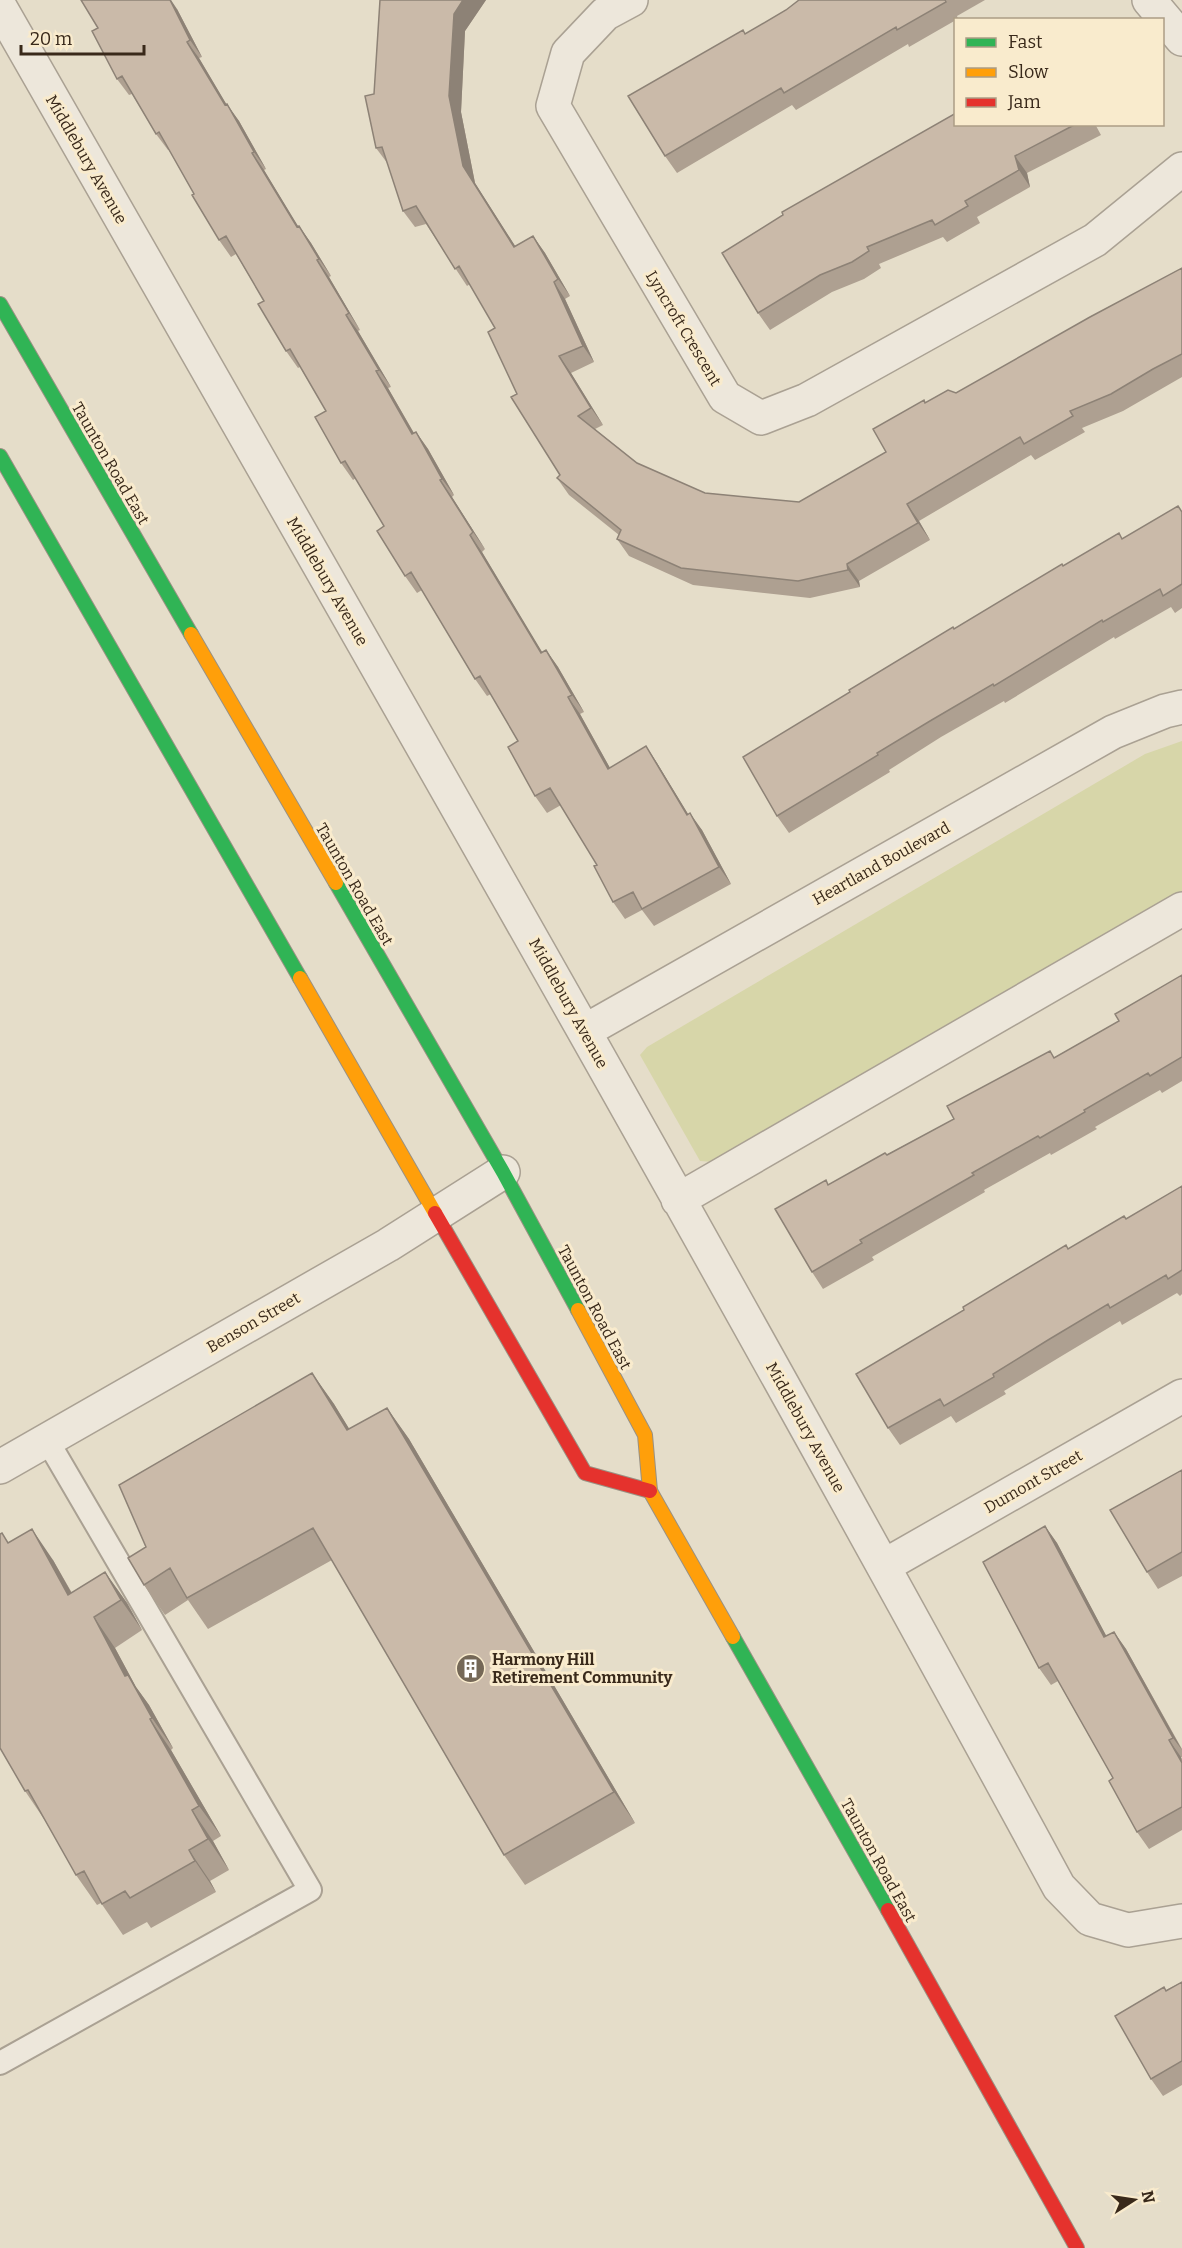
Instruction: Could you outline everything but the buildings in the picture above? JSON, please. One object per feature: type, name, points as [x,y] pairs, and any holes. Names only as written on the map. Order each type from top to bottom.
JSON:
[{"type":"main road","name":"Taunton Road East","points":[[0,304],[503,1172],[645,1435],[650,1491],[867,1872],[1077,2248]]},
{"type":"main road","points":[[0,456],[585,1473],[650,1491]]},
{"type":"street","name":"Lyncroft Crescent","points":[[631,0],[606,14],[568,53],[553,106],[725,397],[761,418],[807,400],[1095,240],[1182,170]]},
{"type":"street","points":[[1149,0],[1182,39]]},
{"type":"street","name":"Middlebury Avenue","points":[[0,7],[585,1031],[884,1566],[1059,1887],[1090,1918],[1128,1930],[1181,1922]]},
{"type":"street","name":"Heartland Boulevard","points":[[585,1031],[1113,732],[1165,711],[1182,707]]},
{"type":"street","points":[[678,1200],[1182,909]]},
{"type":"street","name":"Benson Street","points":[[0,1467],[388,1245],[503,1172]]},
{"type":"street","name":"Dumont Street","points":[[884,1566],[1182,1396]]},
{"type":"lane","points":[[0,2063],[310,1890],[47,1440]]},
{"type":"green space","points":[[1182,741],[1182,895],[713,1162],[700,1161],[640,1055],[647,1047],[1145,754]]},
{"type":"traffic: fast","points":[[0,304],[191,634]]},
{"type":"traffic: fast","points":[[0,456],[300,978]]},
{"type":"traffic: fast","points":[[336,883],[503,1172],[578,1310]]},
{"type":"traffic: fast","points":[[733,1637],[888,1910]]},
{"type":"traffic: slow","points":[[191,634],[336,883]]},
{"type":"traffic: slow","points":[[300,978],[435,1213]]},
{"type":"traffic: slow","points":[[578,1310],[645,1435],[650,1491],[733,1637]]},
{"type":"traffic: jam","points":[[435,1213],[585,1473],[650,1491]]},
{"type":"traffic: jam","points":[[888,1910],[1077,2248]]},
{"type":"place","name":"Harmony Hill Retirement Community","points":[[471,1668]]}]
